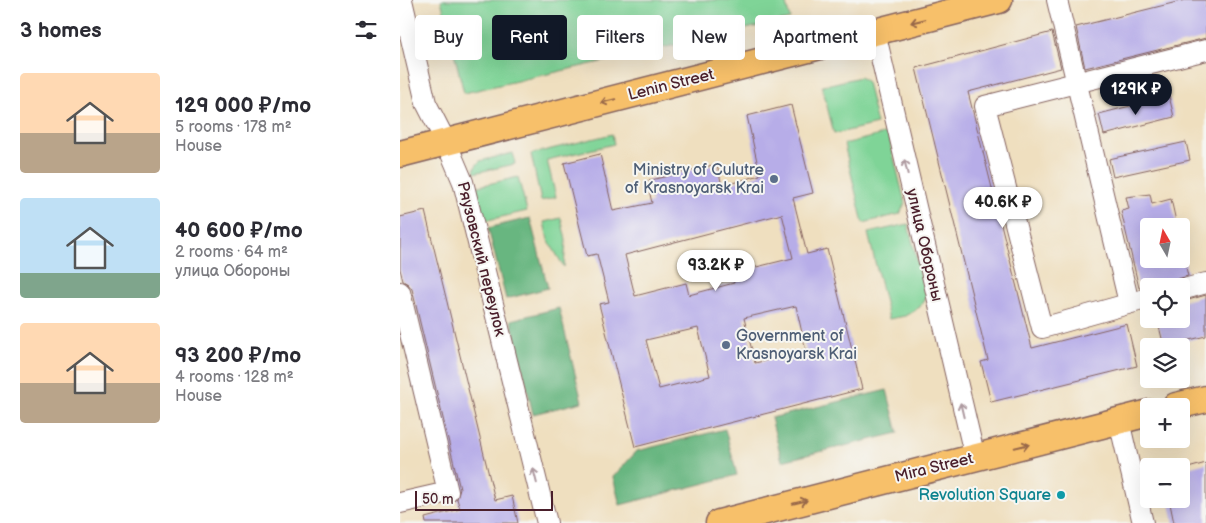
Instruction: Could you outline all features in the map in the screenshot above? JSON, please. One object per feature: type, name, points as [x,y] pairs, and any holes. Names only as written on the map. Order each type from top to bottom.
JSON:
[{"type":"main road","name":"Lenin Street","points":[[876,32],[999,0]]},
{"type":"main road","name":"Lenin Street","points":[[400,154],[766,60]]},
{"type":"main road","points":[[1190,403],[1206,399]]},
{"type":"main road","name":"Mira Street","points":[[719,523],[1140,415]]},
{"type":"street","name":"Ряузовский переулок","points":[[402,0],[426,103],[446,142],[463,182],[547,523]]},
{"type":"street","points":[[1057,0],[1129,303]]},
{"type":"street","name":"улица Обороны","points":[[876,36],[974,458]]},
{"type":"street","points":[[1140,300],[1042,328],[985,106],[1206,50]]},
{"type":"street","points":[[1190,287],[1206,283]]},
{"type":"street","points":[[400,292],[448,492],[400,503]]},
{"type":"street","points":[[1118,421],[1143,523]]},
{"type":"green space","points":[[441,0],[785,0],[789,15],[755,15],[755,27],[745,29],[745,15],[673,15],[673,46],[663,48],[663,15],[577,15],[577,60],[609,60],[464,93],[456,60],[482,60],[482,15],[445,15]]},
{"type":"green space","points":[[860,77],[867,82],[877,124],[834,134],[822,86]]},
{"type":"green space","points":[[888,133],[905,203],[900,214],[863,223],[844,144]]},
{"type":"green space","points":[[612,134],[614,144],[547,160],[556,197],[541,201],[531,154]]},
{"type":"green space","points":[[513,153],[515,164],[474,173],[475,167],[480,161]]},
{"type":"green space","points":[[518,177],[527,211],[484,221],[475,187]]},
{"type":"green space","points":[[530,218],[548,288],[506,299],[488,228]]},
{"type":"green space","points":[[561,218],[566,240],[564,267],[548,240],[544,222]]},
{"type":"green space","points":[[908,224],[926,296],[920,307],[905,316],[889,319],[868,233]]},
{"type":"green space","points":[[559,308],[582,402],[533,414],[511,320]]},
{"type":"green space","points":[[887,390],[898,433],[782,461],[771,418]]},
{"type":"green space","points":[[725,429],[737,475],[620,505],[613,477],[637,451]]},
{"type":"building","points":[[1185,0],[1206,0],[1206,38],[1085,68],[1076,27]]},
{"type":"building","points":[[1052,32],[1061,68],[968,92],[1032,348],[1127,324],[1137,366],[991,402],[981,362],[988,360],[916,68]]},
{"type":"building","points":[[1169,96],[1174,117],[1104,135],[1099,114]]},
{"type":"building","name":"Government of Krasnoyarsk Krai","points":[[791,105],[813,193],[793,198],[807,254],[827,249],[862,389],[635,447],[599,304],[609,302],[597,254],[587,256],[564,163],[600,154],[613,211],[652,203],[647,181],[717,164],[722,186],[760,175],[747,116]],"holes":[[[782,214],[793,258],[732,273],[734,283],[689,295],[686,283],[635,296],[625,255]],[[796,306],[806,351],[755,363],[744,318]],[[698,328],[710,376],[659,389],[646,340]]]},
{"type":"building","points":[[1186,142],[1190,160],[1113,177],[1109,159]]},
{"type":"building","points":[[1150,194],[1152,204],[1171,199],[1175,218],[1140,218],[1140,268],[1186,268],[1188,276],[1181,278],[1140,278],[1139,288],[1121,211],[1129,209],[1126,197]]},
{"type":"building","points":[[425,211],[495,500],[512,496],[518,523],[426,523],[425,518],[460,509],[457,499],[460,489],[412,289],[403,281],[400,269],[400,217]]},
{"type":"building","points":[[1206,295],[1206,336],[1190,340],[1190,338],[1162,338],[1159,328],[1190,328],[1190,299]]},
{"type":"building","points":[[1206,463],[1206,523],[1174,523],[1171,508],[1190,508],[1190,467]]},
{"type":"place","name":"Ministry of Culutre of Krasnoyarsk Krai","points":[[774,179]]},
{"type":"place","name":"Government of Krasnoyarsk Krai","points":[[726,345]]},
{"type":"place","name":"Revolution Square","points":[[1061,495]]}]
